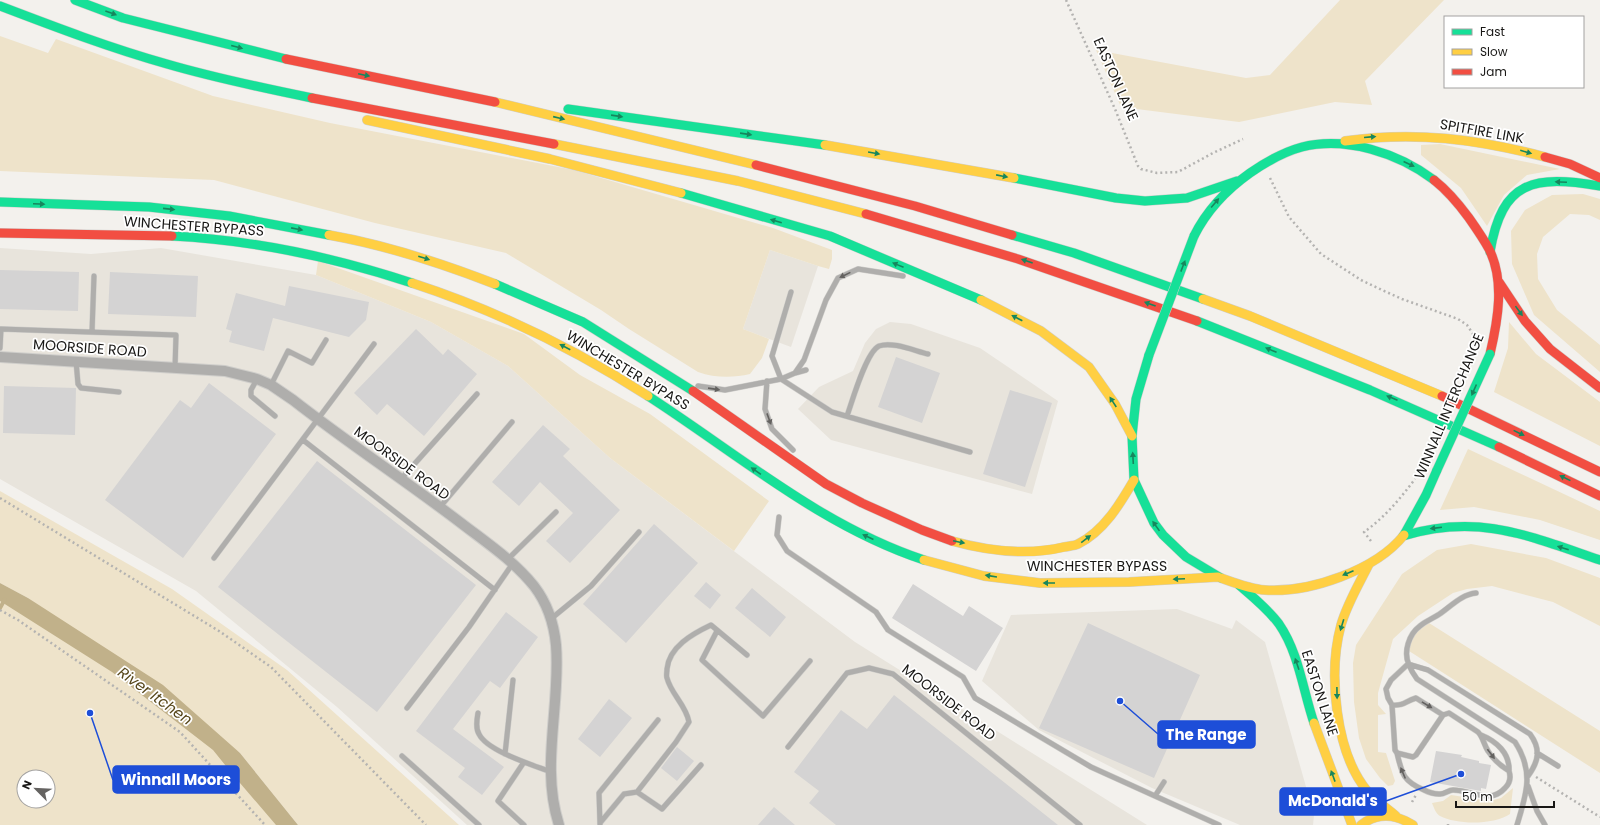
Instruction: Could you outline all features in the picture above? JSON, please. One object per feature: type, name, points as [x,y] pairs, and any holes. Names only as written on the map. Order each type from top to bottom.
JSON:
[{"type":"main road","points":[[75,0],[123,18],[263,54],[481,99],[761,166],[915,206],[1074,253],[1250,316],[1372,366],[1427,389],[1600,472]]},
{"type":"main road","points":[[0,6],[84,38],[191,71],[298,96],[443,121],[736,181],[887,220],[1010,256],[1125,295],[1224,331],[1379,392],[1475,434],[1600,496]]},
{"type":"main road","points":[[298,96],[346,114]]},
{"type":"main road","points":[[481,99],[574,110],[824,145],[961,168],[1116,198],[1145,201],[1187,198],[1237,181]]},
{"type":"main road","points":[[359,119],[550,159],[642,182],[830,236],[983,301],[1041,331],[1089,367],[1115,404],[1132,436]]},
{"type":"main road","name":"SPITFIRE LINK","points":[[1332,143],[1366,137],[1398,135],[1453,137],[1506,147],[1575,166],[1600,178]]},
{"type":"main road","name":"WINNALL INTERCHANGE","points":[[1332,143],[1354,146],[1387,154],[1414,166],[1447,190],[1470,220],[1490,252],[1497,279],[1499,306],[1496,330],[1490,354],[1438,470],[1403,536],[1386,552],[1369,564],[1321,584],[1291,590],[1265,590],[1238,585],[1218,577],[1186,557],[1163,535],[1154,523],[1134,480],[1132,436],[1136,399],[1149,355],[1194,236],[1202,219],[1237,181],[1273,158],[1304,146],[1332,143]]},
{"type":"main road","points":[[1490,252],[1498,220],[1506,205],[1520,190],[1532,185],[1554,182],[1585,183],[1600,186]]},
{"type":"main road","name":"WINCHESTER BYPASS","points":[[0,202],[150,207],[229,216],[362,241],[455,268],[513,291],[582,322],[677,380],[826,484],[862,503],[929,533],[954,541],[996,550],[1024,552],[1057,549],[1078,544],[1098,530],[1110,518],[1120,505],[1134,480]]},
{"type":"main road","name":"WINCHESTER BYPASS","points":[[0,233],[156,235],[223,239],[267,245],[365,268],[438,291],[504,317],[564,347],[625,382],[810,506],[852,530],[893,549],[944,566],[979,574],[1030,582],[1115,583],[1218,577]]},
{"type":"main road","points":[[1497,279],[1526,321],[1550,349],[1600,388]]},
{"type":"main road","points":[[1403,536],[1428,529],[1451,526],[1494,528],[1600,560]]},
{"type":"main road","name":"EASTON LANE","points":[[1369,564],[1346,610],[1339,634],[1337,654],[1337,702],[1341,732],[1346,752],[1354,771],[1367,792],[1396,816],[1405,819],[1413,825]]},
{"type":"main road","name":"EASTON LANE","points":[[1238,585],[1273,616],[1283,630],[1300,672],[1307,702],[1352,825]]},
{"type":"main road","points":[[1361,825],[1373,818],[1384,815],[1396,816]]},
{"type":"street","name":"MOORSIDE ROAD","points":[[0,356],[225,371],[257,379],[271,385],[293,400],[440,507],[511,561],[535,587],[552,618],[556,644],[557,674],[551,744],[551,772],[553,796],[559,825]]},
{"type":"lane","points":[[795,373],[804,360],[826,300],[838,278],[858,269],[938,281]]},
{"type":"lane","points":[[92,332],[94,276]]},
{"type":"lane","points":[[791,292],[772,356],[781,379],[832,412],[970,452]]},
{"type":"lane","points":[[0,348],[1,329],[176,334],[175,368]]},
{"type":"lane","points":[[271,385],[288,351],[312,363],[326,340]]},
{"type":"lane","points":[[214,558],[374,344]]},
{"type":"lane","points":[[847,416],[868,360],[873,351],[879,346],[897,346],[928,354]]},
{"type":"lane","points":[[76,362],[78,384],[81,388],[119,392]]},
{"type":"lane","points":[[677,380],[704,387],[725,390],[781,379],[806,370]]},
{"type":"lane","points":[[257,379],[251,390],[251,396],[275,416]]},
{"type":"lane","points":[[767,381],[765,409],[772,429],[799,457]]},
{"type":"lane","points":[[402,479],[477,394]]},
{"type":"lane","points":[[440,507],[512,422]]},
{"type":"lane","points":[[303,440],[494,590]]},
{"type":"lane","points":[[805,462],[826,484]]},
{"type":"lane","points":[[407,708],[469,627],[494,590],[511,561],[556,512]]},
{"type":"lane","points":[[779,517],[777,535],[787,551],[876,612],[888,630],[963,678],[975,698],[1091,766],[1219,825]]},
{"type":"lane","points":[[552,618],[591,586],[639,532]]},
{"type":"lane","points":[[1476,593],[1469,593],[1458,600],[1431,620],[1420,626],[1412,634],[1407,646],[1408,664],[1417,679],[1514,742],[1524,758],[1528,776],[1517,825]]},
{"type":"lane","points":[[637,792],[676,742],[689,722],[688,714],[666,678],[668,664],[674,649],[697,631],[711,625],[747,655]]},
{"type":"lane","points":[[718,631],[702,660],[763,716],[810,661]]},
{"type":"lane","points":[[1398,753],[1408,757],[1413,757],[1416,755],[1443,715],[1449,713],[1481,735],[1489,738],[1505,752],[1508,759],[1510,780],[1508,786],[1499,794],[1493,796],[1483,796],[1454,790],[1438,794],[1429,792],[1408,782],[1401,768],[1398,753],[1395,750],[1392,705],[1388,698],[1386,689],[1391,680],[1408,664]]},
{"type":"lane","points":[[1408,664],[1428,670],[1530,734],[1537,744],[1538,753],[1535,767],[1528,776]]},
{"type":"lane","name":"MOORSIDE ROAD","points":[[788,747],[847,672],[869,668],[892,674],[1080,825]]},
{"type":"lane","points":[[505,754],[513,680]]},
{"type":"lane","points":[[1392,705],[1401,706],[1416,698],[1443,715]]},
{"type":"lane","points":[[478,713],[476,723],[478,734],[484,742],[505,754],[551,772]]},
{"type":"lane","points":[[600,824],[599,794],[658,720]]},
{"type":"lane","points":[[1481,735],[1488,751],[1495,760],[1509,771]]},
{"type":"lane","points":[[1538,753],[1558,766]]},
{"type":"lane","points":[[402,756],[480,825]]},
{"type":"lane","points":[[524,762],[498,801],[524,825]]},
{"type":"lane","points":[[600,824],[624,794],[637,792],[662,809],[701,765]]},
{"type":"lane","points":[[1155,796],[1164,782]]},
{"type":"lane","points":[[1527,785],[1537,811],[1545,825]]},
{"type":"path","name":"EASTON LANE","points":[[1066,0],[1115,109],[1138,166],[1142,169],[1157,173],[1178,172],[1212,153],[1243,139]]},
{"type":"path","points":[[1269,177],[1289,216],[1321,254],[1361,280],[1402,299],[1458,319],[1467,325],[1473,334],[1475,342],[1473,351]]},
{"type":"path","points":[[1371,541],[1364,532],[1376,524],[1397,502],[1418,474]]},
{"type":"path","points":[[0,498],[219,631],[271,667],[426,825]]},
{"type":"path","points":[[0,610],[18,620],[180,732],[265,825]]},
{"type":"path","points":[[1536,777],[1600,817]]},
{"type":"shaded area","points":[[1340,0],[1444,0],[1365,81],[1372,105],[1335,102],[1239,122],[1121,107],[1096,50],[1246,78],[1270,75]]},
{"type":"shaded area","points":[[0,36],[48,53],[56,39],[213,96],[330,123],[574,170],[773,228],[832,250],[832,259],[829,269],[770,250],[743,329],[769,339],[762,358],[750,374],[724,377],[704,374],[698,372],[601,310],[506,253],[375,223],[214,180],[0,171]]},
{"type":"shaded area","points":[[1440,144],[1560,169],[1527,175],[1504,195],[1487,226],[1461,188],[1421,155],[1421,145]]},
{"type":"shaded area","points":[[1583,194],[1600,199],[1600,220],[1589,215],[1570,214],[1543,237],[1537,254],[1538,279],[1557,310],[1600,345],[1600,372],[1534,315],[1512,264],[1511,231],[1525,210],[1552,195]]},
{"type":"shaded area","points":[[0,248],[91,254],[161,248],[316,275],[431,322],[508,366],[610,458],[855,642],[1147,825],[467,825],[337,707],[196,591],[0,479]]},
{"type":"shaded area","points":[[770,250],[818,266],[791,347],[743,329]]},
{"type":"shaded area","points":[[318,261],[524,334],[580,375],[650,414],[769,501],[734,551],[610,458],[508,366],[431,322],[316,275]]},
{"type":"shaded area","points":[[890,322],[911,324],[980,348],[1058,401],[1032,494],[831,440],[798,409],[819,387],[853,371],[865,343],[876,329]]},
{"type":"shaded area","points":[[1509,322],[1536,354],[1600,402],[1600,446],[1494,392],[1508,348]]},
{"type":"shaded area","points":[[1468,449],[1600,511],[1600,540],[1540,520],[1474,507],[1440,510]]},
{"type":"shaded area","points":[[0,491],[172,589],[287,670],[459,825],[298,825],[240,753],[28,598],[0,583]]},
{"type":"shaded area","points":[[1471,544],[1546,558],[1600,578],[1600,626],[1553,602],[1492,586],[1467,589],[1453,593],[1418,616],[1393,639],[1378,693],[1378,705],[1386,714],[1378,715],[1378,752],[1386,753],[1395,781],[1393,785],[1388,786],[1366,759],[1359,738],[1354,702],[1353,663],[1356,645],[1402,574],[1437,550]]},
{"type":"shaded area","points":[[0,592],[209,734],[289,825],[0,825]]},
{"type":"shaded area","points":[[1177,609],[1232,629],[1236,620],[1265,642],[1314,815],[1313,825],[1240,825],[1152,788],[1039,730],[982,681],[1011,615]]},
{"type":"shaded area","points":[[1429,623],[1600,731],[1600,773],[1409,651],[1411,641],[1415,634]]},
{"type":"shaded area","points":[[1513,788],[1510,814],[1503,818],[1485,822],[1465,822],[1447,819],[1437,814],[1432,803],[1443,801],[1451,795],[1490,801],[1501,798]]},
{"type":"water","name":"River Itchen","points":[[0,583],[28,598],[163,685],[240,753],[298,825],[276,825],[213,750],[112,672],[0,601]]},
{"type":"building","points":[[0,270],[79,272],[78,311],[0,309]]},
{"type":"building","points":[[110,272],[198,276],[196,317],[108,314]]},
{"type":"building","points":[[289,286],[369,302],[366,320],[349,337],[273,318],[264,351],[229,342],[232,331],[226,329],[236,293],[285,306]]},
{"type":"building","points":[[416,329],[443,355],[448,349],[477,374],[424,436],[387,404],[377,415],[354,393]]},
{"type":"building","points":[[896,357],[940,373],[922,423],[878,407]]},
{"type":"building","points":[[209,383],[276,434],[183,558],[105,500],[180,400],[191,408]]},
{"type":"building","points":[[4,386],[76,388],[75,435],[3,433]]},
{"type":"building","points":[[1010,390],[1052,403],[1025,487],[983,474]]},
{"type":"building","points":[[543,425],[570,449],[563,456],[620,510],[570,563],[546,541],[573,513],[540,482],[519,506],[492,482]]},
{"type":"building","points":[[317,461],[476,585],[377,712],[218,587]]},
{"type":"building","points":[[654,524],[698,563],[626,643],[583,604]]},
{"type":"building","points":[[706,582],[721,595],[710,609],[694,596]]},
{"type":"building","points":[[913,584],[963,616],[969,606],[1003,628],[976,671],[892,618]]},
{"type":"building","points":[[752,588],[786,617],[770,637],[735,608]]},
{"type":"building","points":[[506,612],[538,637],[500,688],[490,681],[453,729],[504,767],[482,795],[458,777],[465,768],[416,731]]},
{"type":"building","points":[[1088,623],[1200,675],[1154,778],[1039,728]]},
{"type":"building","points":[[894,695],[1058,825],[836,825],[809,803],[819,791],[794,772],[841,710],[867,729]]},
{"type":"building","points":[[609,699],[632,718],[600,757],[578,739]]},
{"type":"building","points":[[677,747],[694,761],[677,781],[661,768]]},
{"type":"building","points":[[1436,751],[1462,755],[1461,757],[1491,765],[1486,789],[1481,788],[1481,791],[1430,782]]},
{"type":"building","points":[[774,807],[795,825],[758,825]]},
{"type":"waterway","points":[[0,608],[5,599]]},
{"type":"traffic: fast","points":[[75,0],[123,18],[286,59]]},
{"type":"traffic: fast","points":[[0,6],[83,37],[146,58],[257,87],[312,98]]},
{"type":"traffic: fast","points":[[568,109],[825,145]]},
{"type":"traffic: fast","points":[[1194,236],[1211,209],[1241,180],[1275,158],[1302,147],[1319,144],[1336,144],[1354,145],[1371,149],[1404,162],[1420,170],[1434,180]]},
{"type":"traffic: fast","points":[[1014,178],[1116,198],[1145,201],[1187,198],[1237,181]]},
{"type":"traffic: fast","points":[[1490,252],[1495,228],[1503,210],[1513,197],[1525,188],[1539,183],[1557,182],[1600,186]]},
{"type":"traffic: fast","points":[[681,193],[830,236],[981,300]]},
{"type":"traffic: fast","points":[[0,202],[149,207],[229,216],[329,235]]},
{"type":"traffic: fast","points":[[1012,235],[1074,253],[1203,299]]},
{"type":"traffic: fast","points":[[172,236],[233,241],[293,251],[353,265],[412,283]]},
{"type":"traffic: fast","points":[[1149,355],[1194,236]]},
{"type":"traffic: fast","points":[[495,284],[583,322],[693,391]]},
{"type":"traffic: fast","points":[[1197,321],[1370,390],[1499,447]]},
{"type":"traffic: fast","points":[[1437,470],[1490,354]]},
{"type":"traffic: fast","points":[[1149,355],[1136,399],[1132,436],[1134,480],[1154,523],[1163,535],[1186,557],[1221,578]]},
{"type":"traffic: fast","points":[[648,396],[781,487],[815,508],[886,546],[924,560]]},
{"type":"traffic: fast","points":[[1404,535],[1426,495],[1437,470]]},
{"type":"traffic: fast","points":[[1403,536],[1430,529],[1480,527],[1503,530],[1527,536],[1600,560]]},
{"type":"traffic: fast","points":[[1239,585],[1270,613],[1286,635],[1300,672],[1314,723]]},
{"type":"traffic: slow","points":[[495,102],[756,165]]},
{"type":"traffic: slow","points":[[367,120],[550,159],[681,193]]},
{"type":"traffic: slow","points":[[1345,141],[1396,137],[1446,138],[1470,141],[1545,157]]},
{"type":"traffic: slow","points":[[554,144],[738,181],[866,214]]},
{"type":"traffic: slow","points":[[825,145],[1014,178]]},
{"type":"traffic: slow","points":[[329,235],[413,255],[495,284]]},
{"type":"traffic: slow","points":[[412,283],[504,318],[534,332],[563,346],[620,378],[648,396]]},
{"type":"traffic: slow","points":[[1203,299],[1250,316],[1442,396]]},
{"type":"traffic: slow","points":[[981,300],[1041,331],[1089,367],[1115,404],[1132,436]]},
{"type":"traffic: slow","points":[[952,541],[993,550],[1021,552],[1050,550],[1076,545],[1096,532],[1117,507],[1134,480]]},
{"type":"traffic: slow","points":[[1221,578],[1237,584],[1265,590],[1302,588],[1341,577],[1360,569],[1392,548],[1404,535]]},
{"type":"traffic: slow","points":[[924,560],[984,576],[1040,583],[1129,582],[1218,577]]},
{"type":"traffic: slow","points":[[1369,564],[1350,602],[1341,625],[1337,644],[1335,666],[1337,712],[1348,756],[1357,776],[1368,792],[1396,816]]},
{"type":"traffic: slow","points":[[1314,723],[1352,825]]},
{"type":"traffic: slow","points":[[1361,825],[1380,816],[1393,817],[1413,825]]},
{"type":"traffic: jam","points":[[286,59],[495,102]]},
{"type":"traffic: jam","points":[[312,98],[554,144]]},
{"type":"traffic: jam","points":[[1545,157],[1570,164],[1600,178]]},
{"type":"traffic: jam","points":[[756,165],[915,206],[1012,235]]},
{"type":"traffic: jam","points":[[1434,180],[1444,188],[1461,207],[1487,245],[1494,261],[1497,274],[1498,301],[1490,354]]},
{"type":"traffic: jam","points":[[866,214],[1018,259],[1197,321]]},
{"type":"traffic: jam","points":[[0,233],[172,236]]},
{"type":"traffic: jam","points":[[1499,282],[1525,321],[1550,349],[1600,388]]},
{"type":"traffic: jam","points":[[693,391],[826,484],[862,503],[922,530],[952,541]]},
{"type":"traffic: jam","points":[[1442,396],[1600,472]]},
{"type":"traffic: jam","points":[[1499,447],[1600,496]]},
{"type":"place","name":"The Range","points":[[1120,701]]},
{"type":"place","name":"Winnall Moors","points":[[90,713]]},
{"type":"place","name":"McDonald's","points":[[1461,774]]}]
